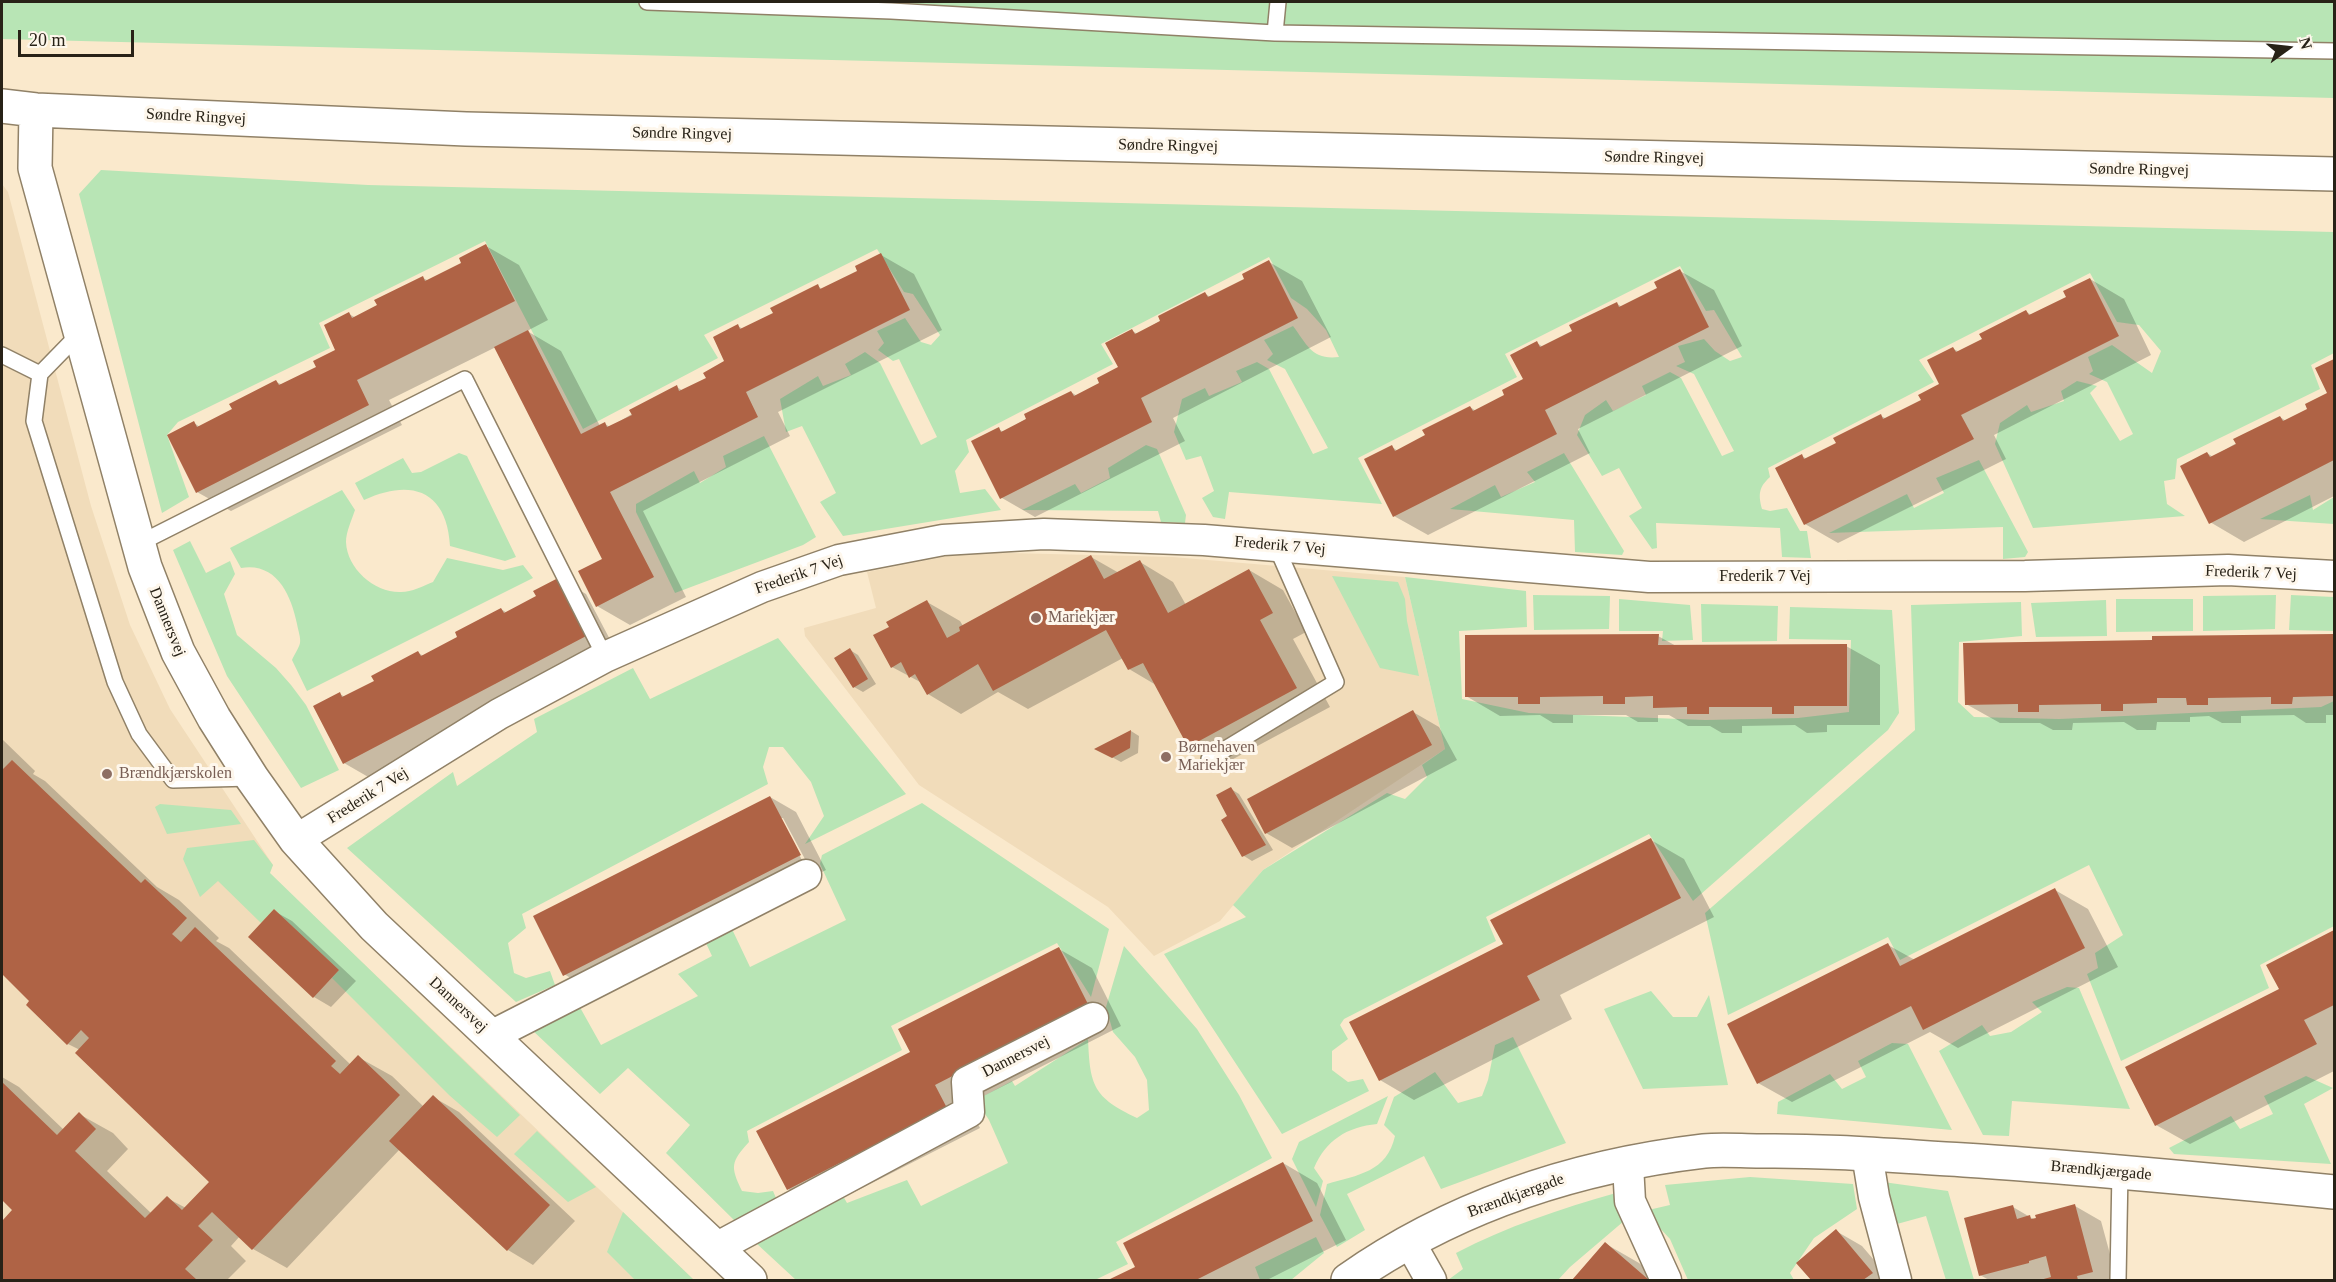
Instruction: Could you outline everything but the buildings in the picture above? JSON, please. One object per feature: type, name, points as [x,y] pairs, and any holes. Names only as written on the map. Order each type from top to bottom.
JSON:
[{"type":"street","name":"Søndre Ringvej","points":[[2,106],[36,110],[466,129],[2334,174]]},
{"type":"street","name":"Dannersvej","points":[[36,110],[35,168],[82,331],[138,544],[178,652],[252,778],[296,840],[374,926],[750,1281]]},
{"type":"street","name":"Frederik 7 Vej","points":[[296,840],[499,714],[604,657],[762,587],[838,560],[943,540],[1044,534],[1204,540],[1649,577],[2003,576],[2228,570],[2334,576]]},
{"type":"street","name":"Dannersvej","points":[[491,1036],[806,875]]},
{"type":"street","name":"Dannersvej","points":[[716,1248],[969,1113],[967,1082],[1093,1018]]},
{"type":"street","name":"Brændkjærgade","points":[[1348,1281],[1409,1241],[1489,1202],[1561,1178],[1705,1151],[1784,1150],[1867,1154],[2120,1171],[2334,1192]]},
{"type":"street","points":[[1867,1154],[1874,1197],[1896,1281]]},
{"type":"street","points":[[1628,1165],[1630,1201],[1666,1281]]},
{"type":"street","points":[[1409,1241],[1431,1281]]},
{"type":"lane","points":[[647,2],[892,6],[1275,33],[2334,51]]},
{"type":"lane","points":[[1275,33],[1278,2]]},
{"type":"lane","points":[[82,331],[40,374],[34,421],[115,682],[139,734],[173,780],[252,778]]},
{"type":"lane","points":[[2,355],[40,374]]},
{"type":"lane","points":[[138,544],[465,379],[604,657]]},
{"type":"lane","points":[[1209,759],[1336,682],[1276,546]]},
{"type":"lane","points":[[2118,1281],[2120,1171]]},
{"type":"shaded area","name":"Brændkjærskolen","points":[[2,184],[8,192],[91,506],[130,625],[170,709],[273,865],[269,873],[694,1280],[2,1280]]},
{"type":"shaded area","name":"Børnehaven Mariekjær","points":[[968,552],[1173,557],[1405,577],[1445,749],[1263,870],[1220,921],[1154,956],[1108,907],[919,785],[805,636],[804,628],[876,608],[867,572]]},
{"type":"green space","points":[[2,2],[2334,2],[2334,98],[2,39]]},
{"type":"green space","points":[[101,170],[368,185],[2334,232],[2334,353],[2311,365],[2320,389],[2177,459],[2175,479],[2164,481],[2167,504],[2185,516],[2033,528],[1995,444],[2000,423],[2027,405],[2031,412],[2064,401],[2061,391],[2077,381],[2097,386],[2090,393],[2120,441],[2133,434],[2107,382],[2089,374],[2093,371],[2088,357],[2112,345],[2152,373],[2161,351],[2139,325],[2117,322],[2090,273],[1919,360],[1934,382],[1768,468],[1770,477],[1760,491],[1762,509],[1770,511],[1787,508],[1800,531],[1807,531],[1811,558],[1782,557],[1780,528],[1656,523],[1657,548],[1652,549],[1629,516],[1642,508],[1619,468],[1602,476],[1577,435],[1585,415],[1606,400],[1613,411],[1646,395],[1642,386],[1670,372],[1681,378],[1722,456],[1734,451],[1694,374],[1676,366],[1685,362],[1678,346],[1704,339],[1715,351],[1730,361],[1742,357],[1714,310],[1706,311],[1680,266],[1505,354],[1517,377],[1358,458],[1382,504],[1229,492],[1225,519],[1213,517],[1202,498],[1214,491],[1201,456],[1186,460],[1174,432],[1182,399],[1205,388],[1209,396],[1242,382],[1236,371],[1257,362],[1269,369],[1313,454],[1328,448],[1285,369],[1267,360],[1273,354],[1264,340],[1293,326],[1317,354],[1339,357],[1326,330],[1307,309],[1291,298],[1269,257],[1101,344],[1113,364],[966,440],[969,452],[955,471],[960,493],[985,489],[1001,510],[843,536],[820,502],[836,493],[802,426],[786,432],[780,399],[818,376],[823,386],[851,375],[845,364],[865,352],[880,363],[921,445],[937,437],[899,359],[893,361],[878,350],[884,343],[877,331],[905,318],[921,342],[931,345],[940,335],[913,294],[904,292],[877,249],[704,335],[718,358],[583,429],[485,241],[319,323],[330,348],[178,422],[167,435],[189,497],[162,513],[79,194]]},
{"type":"green space","points":[[764,436],[816,537],[803,545],[675,593],[636,512],[636,504],[694,471],[700,483],[726,467],[723,456]]},
{"type":"green space","points":[[1146,445],[1157,449],[1186,515],[1185,523],[1161,522],[1158,511],[1022,510],[1075,484],[1081,493],[1110,478],[1108,468]]},
{"type":"green space","points":[[459,453],[467,456],[516,557],[505,561],[450,546],[442,512],[434,501],[424,494],[411,490],[397,490],[364,500],[355,483],[403,458],[412,473],[421,472]]},
{"type":"green space","points":[[1564,453],[1624,551],[1622,555],[1575,552],[1574,520],[1450,509],[1495,485],[1501,497],[1535,482],[1527,472]]},
{"type":"green space","points":[[1979,460],[2028,552],[2025,557],[2003,559],[2003,527],[1829,533],[1907,494],[1914,508],[1944,493],[1936,478]]},
{"type":"green space","points":[[342,490],[355,510],[346,538],[348,552],[357,570],[372,584],[391,591],[405,592],[417,588],[433,582],[447,558],[503,570],[523,565],[533,578],[307,691],[292,660],[300,639],[291,602],[286,592],[273,575],[264,570],[253,567],[241,568],[230,548]]},
{"type":"green space","points":[[2310,495],[2313,510],[2334,497],[2334,524],[2260,519]]},
{"type":"green space","points":[[190,541],[206,573],[230,561],[235,574],[224,594],[237,635],[276,668],[291,685],[306,705],[339,770],[301,788],[227,676],[173,550]]},
{"type":"green space","points":[[1332,576],[1398,582],[1405,599],[1407,621],[1419,676],[1380,668]]},
{"type":"green space","points":[[1405,577],[1526,591],[1527,627],[1459,631],[1462,699],[1529,713],[1705,720],[1798,718],[1849,712],[1851,640],[1789,639],[1790,607],[1892,610],[1899,713],[1888,730],[1693,901],[1649,834],[1486,917],[1496,941],[1344,1019],[1340,1025],[1348,1039],[1332,1051],[1332,1070],[1348,1082],[1363,1079],[1369,1091],[1282,1134],[1164,954],[1246,917],[1233,905],[1263,870],[1387,793],[1405,799],[1427,777],[1422,765],[1445,749]]},
{"type":"green space","points":[[1533,595],[1610,596],[1609,629],[1534,630]]},
{"type":"green space","points":[[2276,595],[2275,629],[2203,631],[2203,596]]},
{"type":"green space","points":[[2291,595],[2334,597],[2334,631],[2289,630]]},
{"type":"green space","points":[[1619,599],[1690,605],[1693,640],[1662,641],[1663,631],[1619,631]]},
{"type":"green space","points":[[2116,599],[2193,599],[2193,631],[2116,632]]},
{"type":"green space","points":[[2106,600],[2107,636],[2036,637],[2031,603]]},
{"type":"green space","points":[[2021,602],[2022,636],[1959,642],[1958,702],[1974,717],[2059,719],[2321,707],[2334,701],[2334,926],[2260,965],[2269,988],[2121,1061],[2087,974],[2098,968],[2095,953],[2123,935],[2089,865],[1900,960],[1888,937],[1728,1015],[1705,913],[1915,730],[1911,605]]},
{"type":"green space","points":[[1701,604],[1778,606],[1777,641],[1702,642]]},
{"type":"green space","points":[[778,638],[906,794],[805,844],[824,816],[811,782],[783,747],[769,747],[763,767],[768,784],[522,914],[526,928],[508,943],[514,973],[526,978],[550,971],[555,985],[516,1002],[347,848],[453,772],[457,786],[537,732],[534,719],[633,668],[650,699]]},
{"type":"green space","points":[[922,803],[1109,929],[1091,997],[1057,943],[891,1026],[902,1050],[747,1131],[749,1142],[734,1165],[738,1183],[742,1191],[758,1193],[773,1191],[776,1198],[737,1223],[666,1153],[690,1125],[628,1068],[600,1094],[531,1029],[577,1002],[601,1045],[698,996],[678,974],[712,956],[705,941],[731,927],[750,967],[846,920],[820,864],[822,855]]},
{"type":"green space","points":[[160,804],[231,810],[241,824],[167,834],[155,807]]},
{"type":"green space","points":[[254,840],[273,865],[270,873],[520,1115],[497,1137],[449,1095],[332,978],[339,970],[274,909],[261,923],[218,881],[200,897],[183,859],[187,848]]},
{"type":"green space","points":[[1124,946],[1197,1029],[1239,1095],[1272,1158],[1116,1242],[1128,1264],[1095,1280],[796,1280],[756,1243],[843,1196],[847,1203],[907,1180],[921,1206],[1008,1163],[989,1120],[976,1100],[1012,1081],[1015,1086],[1088,1039],[1090,1068],[1097,1088],[1103,1096],[1122,1111],[1137,1118],[1149,1110],[1147,1080],[1135,1057],[1113,1032],[1106,1007]]},
{"type":"green space","points":[[2067,987],[2079,988],[2130,1109],[2012,1101],[2009,1136],[1983,1135],[1939,1051],[1982,1025],[1990,1036],[2011,1032],[2042,1012],[2032,1002]]},
{"type":"green space","points":[[1651,991],[1673,1017],[1697,1017],[1709,995],[1728,1085],[1643,1089],[1604,1009]]},
{"type":"green space","points":[[1513,1037],[1566,1143],[1441,1189],[1424,1156],[1347,1194],[1365,1230],[1337,1247],[1320,1215],[1327,1184],[1370,1170],[1385,1157],[1395,1136],[1384,1125],[1394,1097],[1435,1072],[1458,1103],[1482,1096],[1488,1080],[1495,1045]]},
{"type":"green space","points":[[1892,1043],[1908,1044],[1952,1130],[1777,1114],[1778,1102],[1830,1074],[1842,1089],[1866,1077],[1858,1061]]},
{"type":"green space","points":[[2306,1076],[2333,1088],[2304,1104],[2331,1164],[2174,1154],[2169,1148],[2231,1116],[2240,1129],[2273,1114],[2264,1096]]},
{"type":"green space","points":[[1388,1096],[1377,1124],[1347,1132],[1331,1143],[1319,1158],[1314,1168],[1323,1181],[1316,1207],[1292,1159],[1299,1142]]},
{"type":"green space","points":[[537,1131],[596,1187],[568,1202],[514,1154]]},
{"type":"green space","points":[[1750,1177],[1853,1184],[1857,1209],[1814,1238],[1790,1273],[1794,1280],[1688,1280],[1670,1239],[1644,1211],[1670,1205],[1665,1185]]},
{"type":"green space","points":[[1883,1182],[1948,1191],[1974,1280],[1946,1280],[1926,1216],[1897,1224]]},
{"type":"green space","points":[[1616,1193],[1624,1221],[1558,1280],[1448,1280],[1463,1269],[1456,1253],[1495,1234],[1534,1219]]},
{"type":"green space","points":[[623,1212],[694,1280],[635,1280],[607,1252]]},
{"type":"green space","points":[[1316,1237],[1324,1253],[1291,1280],[1260,1280],[1255,1267]]},
{"type":"place","name":"Mariekjær","points":[[1036,618]]},
{"type":"place","name":"Børnehaven Mariekjær","points":[[1166,757]]},
{"type":"place","name":"Brændkjærskolen","points":[[107,774]]}]
